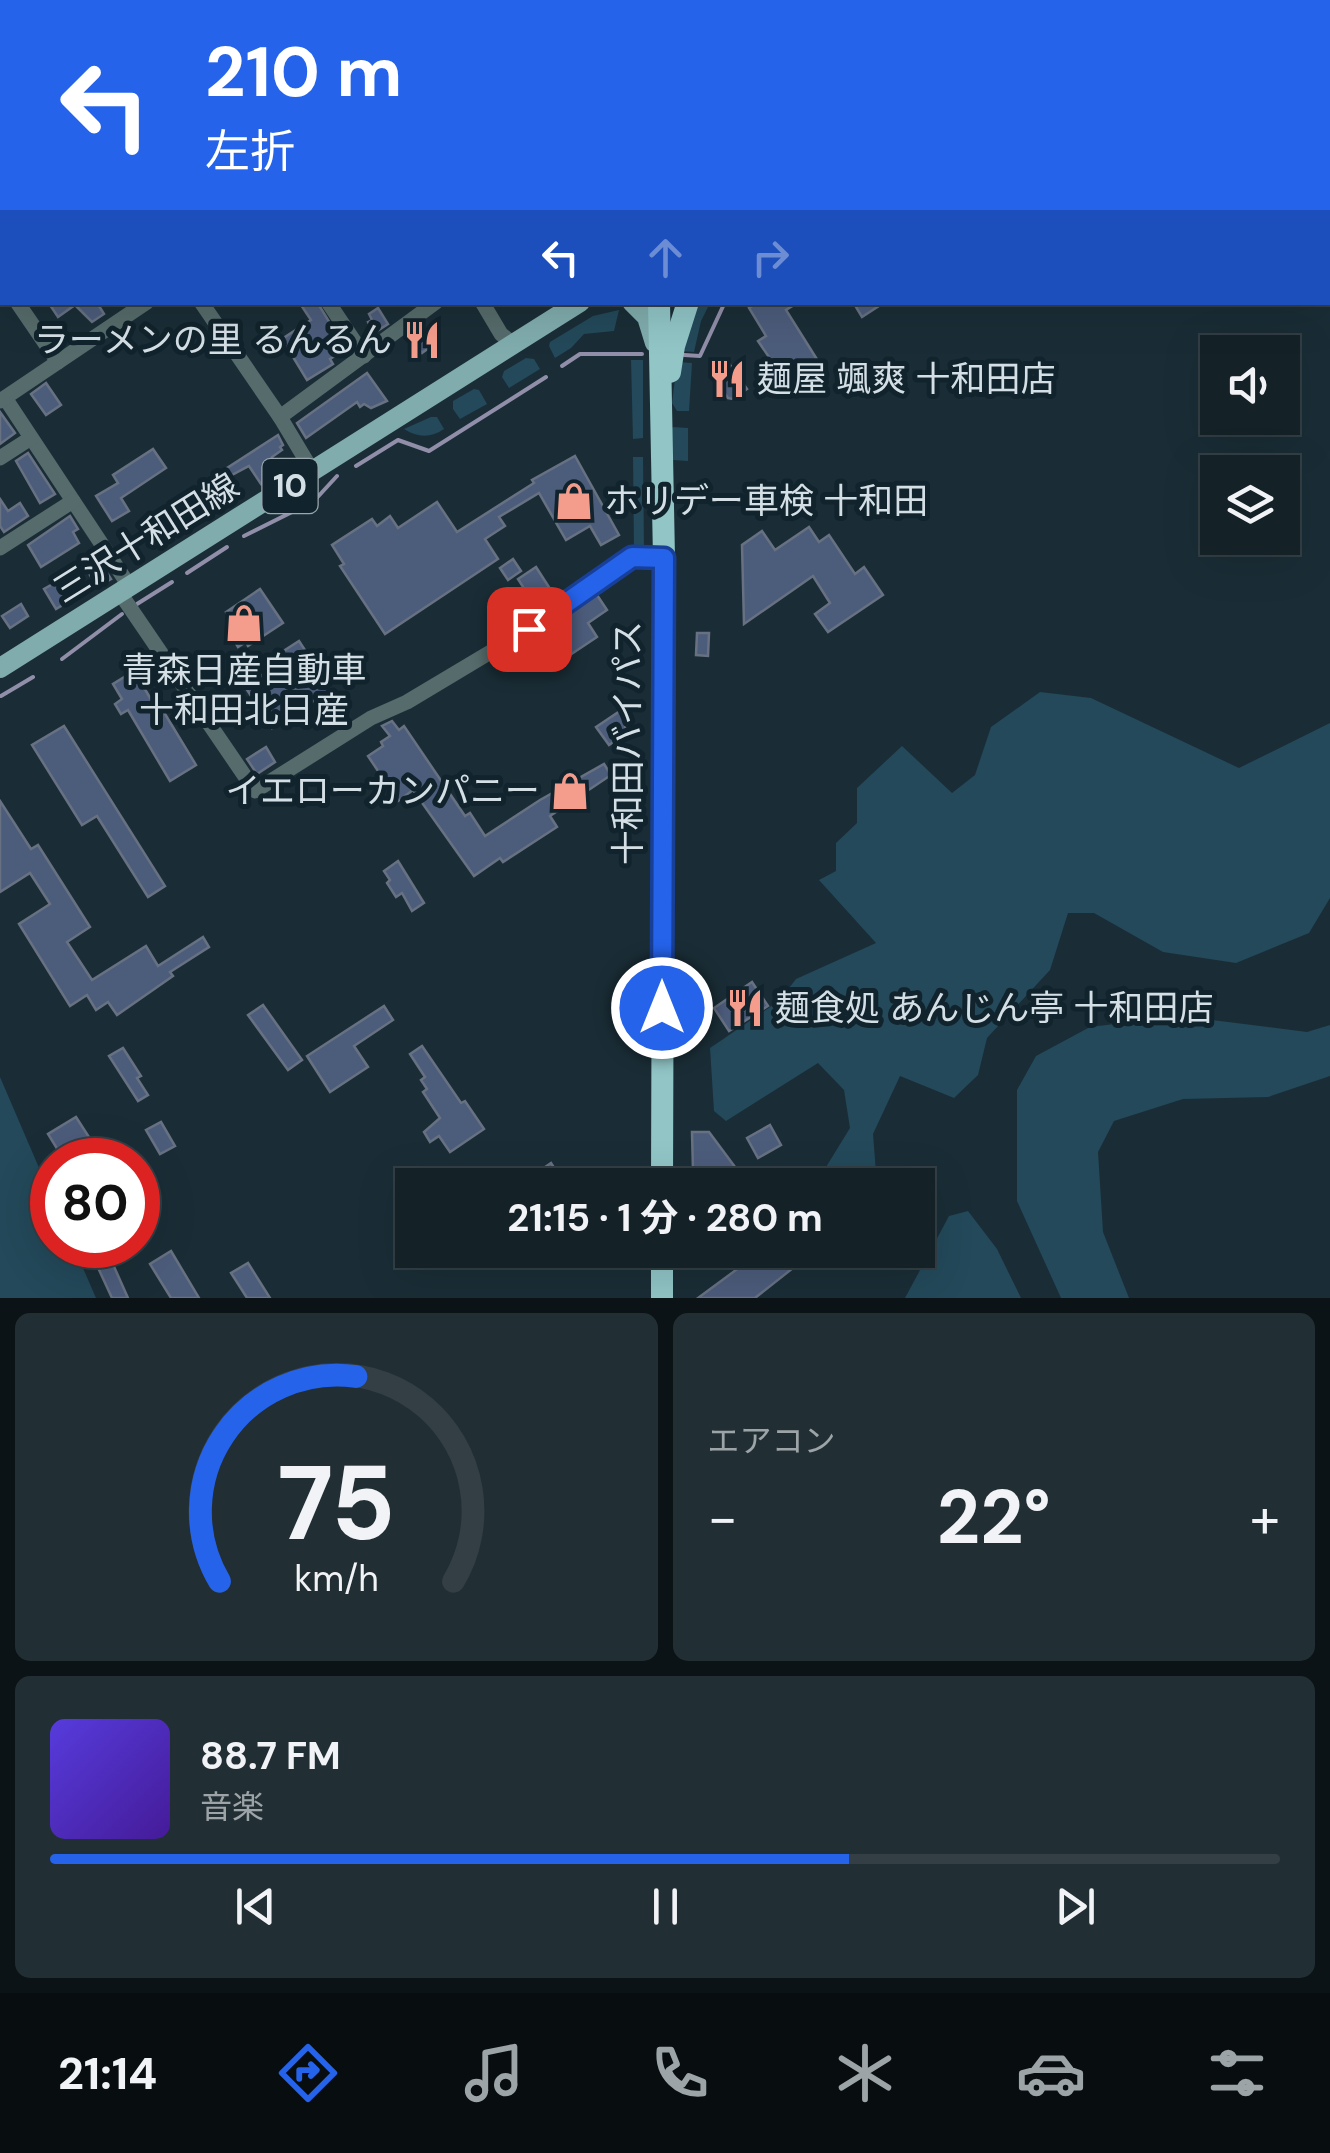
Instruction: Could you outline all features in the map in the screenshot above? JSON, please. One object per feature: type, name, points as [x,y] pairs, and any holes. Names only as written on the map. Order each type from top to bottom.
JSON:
[{"type":"highway","name":"十和田バイパス","points":[[659,305],[664,558],[662,1168]]},
{"type":"highway","points":[[663,420],[684,306]]},
{"type":"highway","points":[[662,1268],[662,1298]]},
{"type":"main road","points":[[635,305],[647,316],[659,359]]},
{"type":"main road","name":"三沢十和田線","points":[[0,668],[571,308]]},
{"type":"street","points":[[20,305],[58,362]]},
{"type":"street","points":[[143,305],[2,400],[73,501],[125,590],[255,791],[371,718],[407,702],[529,629],[632,557],[664,558]]},
{"type":"street","points":[[202,305],[312,472]]},
{"type":"street","points":[[330,305],[364,356]]},
{"type":"street","points":[[280,418],[432,305]]},
{"type":"street","points":[[484,305],[513,344]]},
{"type":"street","points":[[0,458],[31,438]]},
{"type":"street","points":[[0,548],[73,501]]},
{"type":"shaded area","points":[[692,305],[709,305],[694,352],[680,351]]},
{"type":"shaded area","points":[[619,310],[614,331],[584,334],[555,358],[550,342],[593,316]]},
{"type":"shaded area","points":[[526,358],[534,359],[540,369],[509,388],[502,377],[504,371]]},
{"type":"shaded area","points":[[631,360],[643,360],[643,438],[633,439]]},
{"type":"shaded area","points":[[677,362],[692,363],[689,411],[677,411],[672,403]]},
{"type":"shaded area","points":[[479,390],[487,404],[460,419],[453,401]]},
{"type":"shaded area","points":[[437,417],[444,429],[424,436],[404,429]]},
{"type":"shaded area","points":[[673,427],[688,428],[688,461],[673,460],[669,432]]},
{"type":"shaded area","points":[[633,457],[643,457],[644,549],[634,549]]},
{"type":"shaded area","points":[[1040,692],[1091,698],[1239,768],[1330,723],[1330,898],[1309,933],[1236,963],[1163,952],[1094,913],[1068,913],[1050,970],[987,1038],[978,1075],[954,1098],[900,1076],[873,1134],[876,1168],[825,1168],[850,1128],[844,1090],[818,1063],[726,1121],[714,1111],[710,1048],[779,1001],[796,979],[876,943],[819,880],[836,871],[836,843],[857,823],[857,788],[902,746],[952,793],[975,775],[991,727]]},
{"type":"shaded area","points":[[1180,1016],[1307,1032],[1330,1025],[1330,1076],[1268,1097],[1183,1099],[1114,1121],[1098,1152],[1103,1232],[1129,1298],[1061,1298],[1017,1201],[1017,1090],[1036,1056],[1090,1027]]},
{"type":"shaded area","points":[[0,1077],[30,1147],[30,1268],[83,1268],[96,1298],[0,1298]]},
{"type":"shaded area","points":[[968,1211],[997,1249],[1021,1298],[905,1298],[921,1268],[935,1268],[935,1242],[949,1216]]},
{"type":"building","points":[[50,305],[75,305],[58,317]]},
{"type":"building","points":[[75,305],[100,305],[104,314],[92,322]]},
{"type":"building","points":[[301,305],[319,305],[346,349],[330,359],[333,364],[307,380],[282,339],[311,320]]},
{"type":"building","points":[[794,305],[786,310],[818,361],[786,382],[758,341],[766,336],[749,308]]},
{"type":"building","points":[[855,305],[880,305],[862,317]]},
{"type":"building","points":[[378,308],[388,324],[374,333],[368,322],[372,320],[369,314]]},
{"type":"building","points":[[428,330],[437,342],[422,353],[413,340]]},
{"type":"building","name":"麺屋 颯爽 十和田店","points":[[728,362],[747,389],[733,399],[728,398],[711,374]]},
{"type":"building","points":[[367,373],[387,401],[371,408],[364,404],[360,407],[357,402],[306,438],[297,423]]},
{"type":"building","points":[[46,383],[61,405],[46,415],[31,394]]},
{"type":"building","points":[[0,412],[15,433],[0,444]]},
{"type":"building","points":[[278,435],[283,445],[272,457],[276,475],[261,484],[249,466],[228,477],[224,470]]},
{"type":"building","points":[[153,449],[166,468],[121,498],[129,511],[112,521],[96,496],[118,483],[113,475]]},
{"type":"building","points":[[28,453],[55,494],[40,503],[16,461]]},
{"type":"building","points":[[575,456],[619,535],[601,545],[590,526],[566,540],[539,493],[499,517],[505,526],[485,539],[498,559],[385,634],[340,566],[344,564],[332,545],[372,519],[377,526],[390,516],[398,528],[437,502],[457,532],[534,483],[532,480]]},
{"type":"building","points":[[224,490],[230,500],[215,510],[209,500]]},
{"type":"building","points":[[0,499],[8,511],[20,503],[28,516],[4,532],[0,526]]},
{"type":"building","points":[[178,511],[189,527],[169,542],[157,525]]},
{"type":"building","points":[[70,516],[78,529],[73,532],[79,543],[41,567],[28,545]]},
{"type":"building","points":[[809,527],[819,542],[829,535],[855,574],[864,567],[883,595],[828,632],[815,614],[830,603],[813,576],[744,624],[742,545],[762,531],[775,550]]},
{"type":"building","points":[[513,559],[521,571],[508,580],[500,568]]},
{"type":"building","points":[[536,567],[554,595],[536,607],[518,579]]},
{"type":"building","points":[[104,568],[111,579],[97,587],[90,575]]},
{"type":"building","points":[[60,580],[71,600],[56,609],[44,589]]},
{"type":"building","points":[[260,589],[283,623],[248,646],[246,642],[238,647],[230,634],[237,630],[226,612]]},
{"type":"building","points":[[597,595],[607,610],[588,623],[597,637],[558,663],[540,635]]},
{"type":"building","points":[[21,604],[28,616],[10,628],[2,616]]},
{"type":"building","points":[[697,633],[709,633],[708,656],[696,655]]},
{"type":"building","points":[[299,641],[331,690],[272,728],[240,679]]},
{"type":"building","points":[[134,671],[196,765],[170,781],[128,710],[121,714],[115,704],[122,699],[113,684]]},
{"type":"building","points":[[626,707],[625,734],[609,745],[596,727]]},
{"type":"building","points":[[392,721],[399,730],[404,726],[465,816],[470,813],[485,836],[604,764],[611,775],[550,816],[557,827],[474,876],[413,790],[398,801],[368,756],[390,736],[382,726]]},
{"type":"building","points":[[64,726],[165,886],[148,897],[97,816],[82,825],[32,745]]},
{"type":"building","points":[[266,747],[275,762],[257,774],[247,759]]},
{"type":"building","points":[[0,801],[31,849],[38,845],[90,927],[67,942],[92,980],[146,946],[158,966],[203,937],[209,947],[170,972],[173,976],[117,1015],[108,1002],[96,1010],[87,995],[70,1006],[19,924],[50,904],[30,873],[0,892]]},
{"type":"building","points":[[398,861],[424,903],[412,911],[402,893],[396,897],[387,883],[390,880],[384,871]]},
{"type":"building","points":[[752,982],[768,1006],[729,1031],[714,1008]]},
{"type":"building","points":[[263,1005],[302,1060],[288,1070],[248,1015]]},
{"type":"building","points":[[384,1006],[393,1020],[354,1046],[368,1067],[330,1092],[307,1056]]},
{"type":"building","points":[[422,1046],[484,1129],[450,1152],[439,1136],[430,1142],[424,1132],[440,1118],[423,1092],[427,1089],[421,1080],[425,1077],[410,1054]]},
{"type":"building","points":[[123,1048],[148,1095],[138,1101],[109,1056]]},
{"type":"building","points":[[76,1117],[90,1138],[50,1138],[48,1134]]},
{"type":"building","points":[[161,1122],[175,1146],[160,1154],[160,1138],[151,1138],[146,1130]]},
{"type":"building","points":[[770,1125],[781,1145],[758,1158],[747,1138]]},
{"type":"building","points":[[692,1132],[709,1132],[736,1168],[693,1168]]},
{"type":"building","points":[[171,1251],[199,1298],[171,1298],[152,1268],[160,1268],[160,1258]]},
{"type":"building","points":[[248,1263],[270,1298],[247,1298],[231,1273]]},
{"type":"building","points":[[98,1268],[115,1268],[128,1298],[112,1298]]},
{"type":"building","points":[[739,1268],[793,1268],[755,1298],[698,1298]]},
{"type":"waterway","points":[[684,355],[700,356],[724,305]]},
{"type":"waterway","points":[[562,366],[580,354],[642,354]]},
{"type":"waterway","points":[[356,466],[398,440],[429,451],[546,377]]},
{"type":"waterway","points":[[244,536],[314,501],[337,476]]},
{"type":"waterway","points":[[187,573],[227,547]]},
{"type":"waterway","points":[[137,604],[172,582]]},
{"type":"waterway","points":[[62,659],[122,614]]},
{"type":"waterway","points":[[1,696],[33,677]]},
{"type":"place","name":"ラーメンの里 るんるん","points":[[422,340]]},
{"type":"place","name":"麺屋 颯爽 十和田店","points":[[727,379]]},
{"type":"place","name":"ホリデー車検 十和田","points":[[574,501]]},
{"type":"place","name":"青森日産自動車 十和田北日産","points":[[244,623]]},
{"type":"place","name":"イエローカンパニー","points":[[570,791]]},
{"type":"place","name":"麺食処 あんじん亭 十和田店","points":[[745,1008]]},
{"type":"route","points":[[529,629],[632,557],[664,558],[662,1008]]}]
